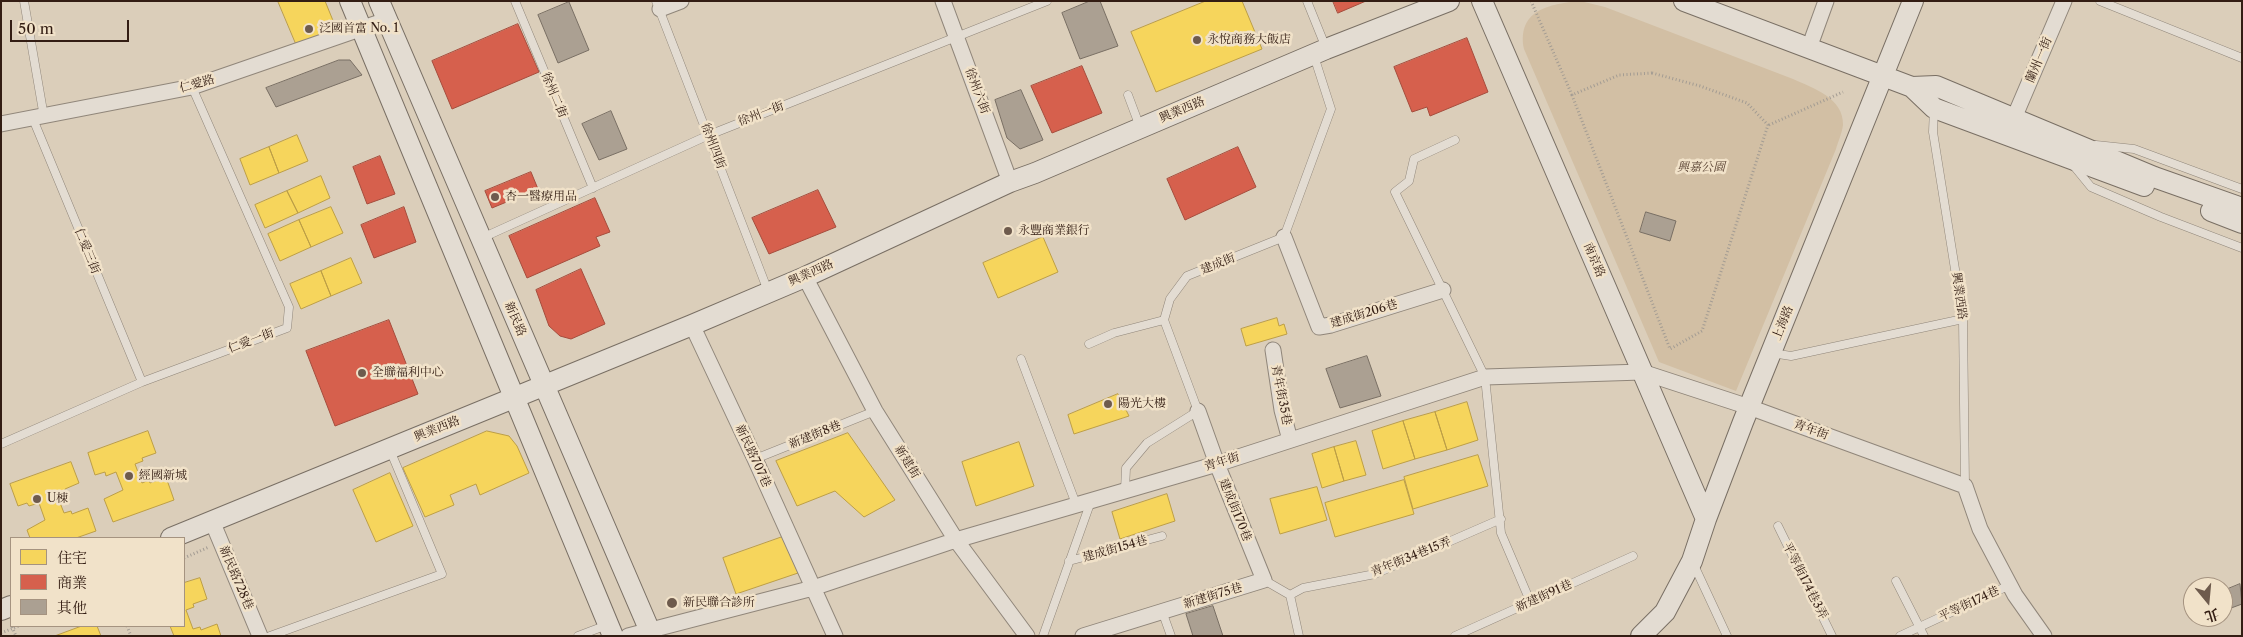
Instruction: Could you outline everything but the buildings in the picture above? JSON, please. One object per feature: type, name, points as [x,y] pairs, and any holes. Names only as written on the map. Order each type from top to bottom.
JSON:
[{"type":"street","points":[[350,1],[610,630]]},
{"type":"street","name":"新民路","points":[[379,1],[543,386],[651,633]]},
{"type":"street","points":[[658,5],[681,1]]},
{"type":"street","name":"徐州六街","points":[[943,1],[1010,182]]},
{"type":"street","name":"興業西路","points":[[173,537],[692,325],[768,291],[805,277],[1010,182],[1036,173],[1320,51],[1449,1]]},
{"type":"street","name":"南京路","points":[[1482,1],[1706,519]]},
{"type":"street","points":[[1684,1],[1912,87],[1936,86],[2014,118],[2068,149],[2242,223]]},
{"type":"street","points":[[1809,48],[1826,1]]},
{"type":"street","name":"上海路","points":[[1641,636],[1665,612],[1692,561],[1749,407],[1913,1]]},
{"type":"street","name":"蘭州一街","points":[[2014,118],[2064,1]]},
{"type":"street","name":"仁愛路","points":[[1,124],[192,87],[362,30],[386,20]]},
{"type":"street","points":[[1912,87],[1934,108],[2068,149],[2242,208]]},
{"type":"street","name":"建成街206巷","points":[[1284,237],[1319,327],[1443,290]]},
{"type":"street","name":"新建街","points":[[805,277],[875,411],[956,540],[1026,636]]},
{"type":"street","name":"新民路707巷","points":[[692,325],[835,636]]},
{"type":"street","name":"青年街35巷","points":[[1273,350],[1282,410],[1290,440]]},
{"type":"street","name":"青年街","points":[[956,540],[1217,464],[1486,377],[1642,372],[1749,407],[1965,486]]},
{"type":"street","name":"建成街170巷","points":[[1198,411],[1217,464],[1264,580]]},
{"type":"street","points":[[1965,486],[1980,529],[2010,585],[2044,636]]},
{"type":"street","name":"新民路728巷","points":[[212,521],[260,636]]},
{"type":"street","points":[[628,636],[651,633],[813,588],[956,540]]},
{"type":"street","name":"新建街75巷","points":[[1083,636],[1264,580]]},
{"type":"lane","name":"仁愛三街","points":[[24,1],[38,118],[142,382]]},
{"type":"lane","name":"徐州二街","points":[[515,1],[593,188]]},
{"type":"lane","name":"徐州一街","points":[[480,239],[709,135],[1047,1]]},
{"type":"lane","points":[[1284,237],[1331,109],[1320,51],[1307,1]]},
{"type":"lane","points":[[2100,1],[2242,58]]},
{"type":"lane","name":"徐州四街","points":[[658,5],[768,291]]},
{"type":"lane","name":"仁愛一街","points":[[1,444],[142,382],[287,328],[289,307],[192,87]]},
{"type":"lane","points":[[1128,95],[1140,127]]},
{"type":"lane","name":"興業西路","points":[[1934,108],[1933,132],[1963,318],[1965,486]]},
{"type":"lane","points":[[1455,140],[1414,159],[1408,181],[1395,192],[1486,377],[1501,533],[1530,602]]},
{"type":"lane","points":[[2068,149],[2134,149],[2242,189]]},
{"type":"lane","points":[[2068,149],[2091,187],[2161,217],[2242,248]]},
{"type":"lane","name":"建成街","points":[[1164,320],[1170,299],[1187,276],[1284,237]]},
{"type":"lane","points":[[1771,353],[1792,356],[1963,318]]},
{"type":"lane","points":[[1089,344],[1114,334],[1164,320],[1198,411],[1146,443],[1126,468],[1125,490]]},
{"type":"lane","points":[[1021,359],[1076,504]]},
{"type":"lane","name":"新建街8巷","points":[[755,459],[875,411]]},
{"type":"lane","points":[[270,636],[442,574],[389,449]]},
{"type":"lane","points":[[1042,636],[1092,499]]},
{"type":"lane","name":"青年街34巷15弄","points":[[1290,595],[1303,588],[1375,574],[1501,519]]},
{"type":"lane","name":"平等街174巷3弄","points":[[1778,526],[1832,636]]},
{"type":"lane","name":"建成街154巷","points":[[1069,561],[1162,536]]},
{"type":"lane","name":"新建街91巷","points":[[1455,636],[1633,556]]},
{"type":"lane","points":[[1692,561],[1728,636]]},
{"type":"lane","points":[[1264,580],[1290,595],[1299,636]]},
{"type":"lane","points":[[1896,581],[1924,636]]},
{"type":"lane","name":"平等街174巷","points":[[1900,636],[2010,585]]},
{"type":"lane","points":[[1162,611],[1171,636]]},
{"type":"lane","points":[[578,636],[610,630]]},
{"type":"path","points":[[1531,1],[1572,95],[1670,349],[1702,332],[1768,125],[1844,92]]},
{"type":"path","points":[[1572,95],[1619,75],[1652,73],[1700,86],[1747,103],[1768,125]]},
{"type":"path","points":[[1,633],[12,627],[16,636]]},
{"type":"green space","name":"興嘉公園","points":[[1580,1],[1605,7],[1801,82],[1826,95],[1833,101],[1842,116],[1843,125],[1836,149],[1736,391],[1659,362],[1524,49],[1523,36],[1525,25],[1530,17],[1547,7]]},
{"type":"place","name":"泛國首富 No. 1","points":[[309,29]]},
{"type":"place","name":"永悅商務大飯店","points":[[1197,40]]},
{"type":"place","name":"杏一醫療用品","points":[[495,197]]},
{"type":"place","name":"永豐商業銀行","points":[[1008,231]]},
{"type":"place","name":"全聯福利中心","points":[[362,373]]},
{"type":"place","name":"陽光大樓","points":[[1108,404]]},
{"type":"place","name":"經國新城","points":[[129,476]]},
{"type":"place","name":"U棟","points":[[37,499]]},
{"type":"place","name":"新民聯合診所","points":[[672,603]]}]
